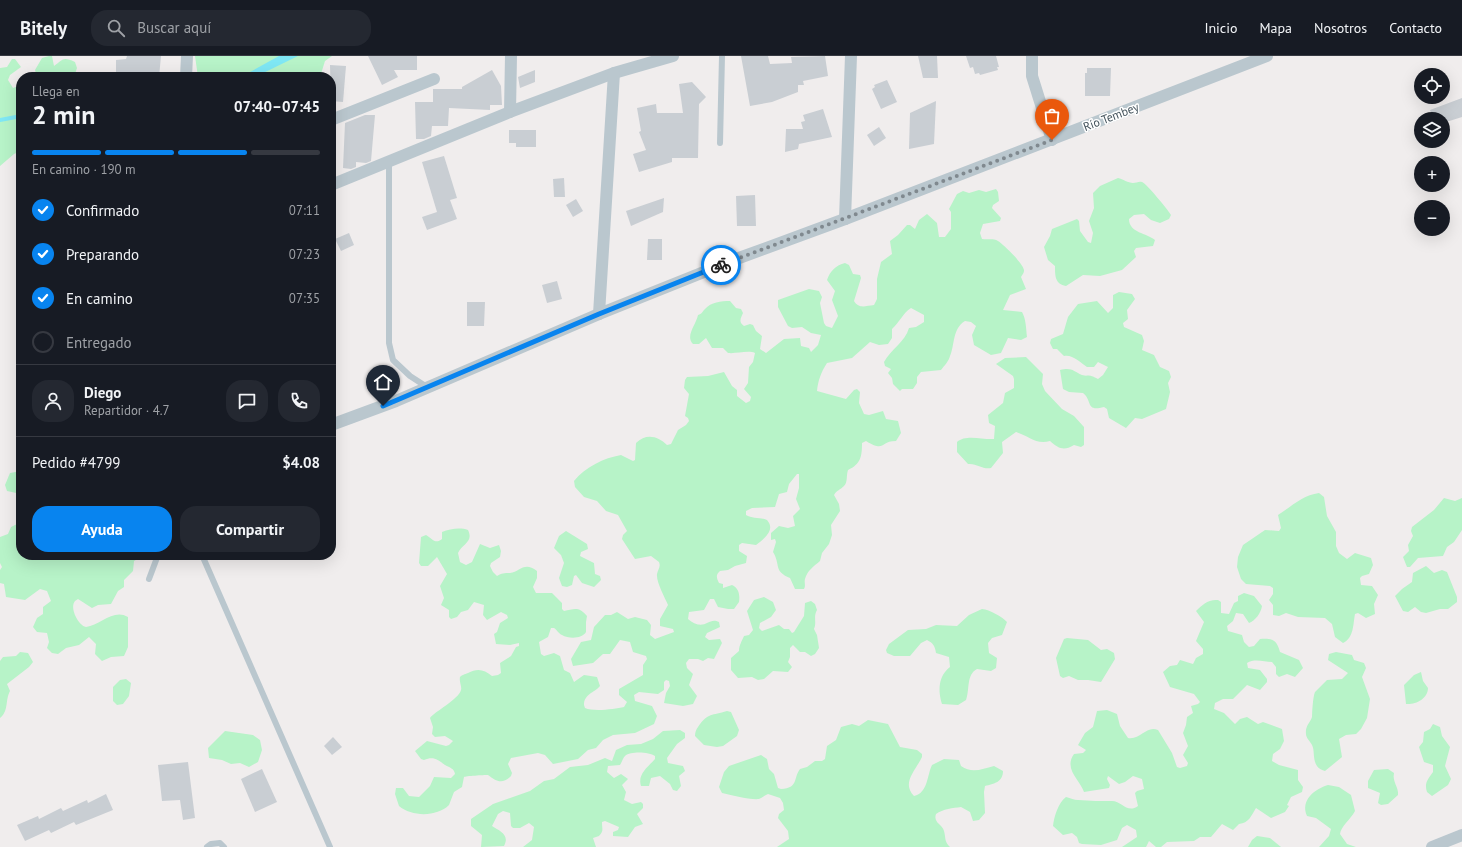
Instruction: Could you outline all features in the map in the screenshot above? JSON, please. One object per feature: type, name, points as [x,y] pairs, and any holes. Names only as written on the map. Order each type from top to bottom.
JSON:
[{"type":"street","points":[[186,72],[187,56]]},
{"type":"street","points":[[510,112],[511,56]]},
{"type":"street","points":[[336,183],[510,112],[614,73],[673,56]]},
{"type":"street","points":[[845,219],[851,56]]},
{"type":"street","points":[[1032,56],[1032,76],[1052,140]]},
{"type":"street","name":"Río Tembey","points":[[336,423],[427,387],[599,314],[739,258],[1052,140],[1237,62],[1267,56]]},
{"type":"street","points":[[599,314],[614,73]]},
{"type":"street","points":[[336,118],[434,79]]},
{"type":"street","points":[[1432,847],[1462,835]]},
{"type":"lane","points":[[720,142],[722,56]]},
{"type":"lane","points":[[389,162],[389,343],[393,360],[410,376],[427,387]]},
{"type":"lane","points":[[149,579],[156,560]]},
{"type":"lane","points":[[204,560],[330,847]]},
{"type":"lane","points":[[207,847],[211,844],[220,843],[224,847]]},
{"type":"green space","points":[[52,56],[54,66],[65,59],[71,60],[75,62],[77,68],[76,72],[36,72],[35,70],[42,58]]},
{"type":"green space","points":[[195,56],[332,56],[325,61],[322,72],[197,72]]},
{"type":"green space","points":[[12,59],[15,59],[21,67],[10,75],[8,80],[13,88],[16,87],[16,153],[0,166],[0,68],[7,67]]},
{"type":"green space","points":[[1118,178],[1131,183],[1142,182],[1169,212],[1171,215],[1169,219],[1160,223],[1151,220],[1144,214],[1134,215],[1129,219],[1130,224],[1135,230],[1155,240],[1153,246],[1136,248],[1134,251],[1136,257],[1122,270],[1100,276],[1083,275],[1066,286],[1062,285],[1056,279],[1055,266],[1048,260],[1044,247],[1052,229],[1077,219],[1079,221],[1080,231],[1088,242],[1091,243],[1093,233],[1089,221],[1094,208],[1093,193],[1100,186]]},
{"type":"green space","points":[[996,189],[998,192],[999,201],[993,205],[992,208],[1001,218],[1000,221],[983,224],[980,233],[982,239],[994,240],[1001,243],[1023,268],[1024,272],[1021,277],[1026,289],[1010,295],[1003,310],[1022,312],[1027,337],[1021,340],[1008,338],[1001,353],[991,355],[974,345],[972,335],[976,326],[971,322],[965,321],[958,328],[954,337],[952,352],[941,370],[921,372],[917,377],[917,383],[913,389],[902,389],[900,391],[893,384],[892,378],[888,373],[891,369],[885,366],[884,362],[907,333],[909,328],[916,327],[924,322],[924,315],[911,308],[892,329],[892,338],[888,344],[879,345],[870,342],[852,358],[827,363],[820,377],[817,391],[846,399],[854,390],[857,389],[860,392],[859,403],[864,414],[869,415],[883,411],[886,419],[898,421],[901,433],[896,441],[891,441],[882,446],[877,446],[866,441],[862,443],[860,459],[856,465],[848,470],[845,484],[834,495],[839,504],[840,511],[831,525],[832,535],[829,544],[822,553],[820,561],[807,574],[804,589],[795,589],[790,578],[781,573],[773,552],[776,542],[775,539],[771,540],[771,533],[779,526],[788,528],[795,526],[793,516],[800,509],[796,499],[799,488],[799,474],[797,474],[789,484],[787,492],[779,494],[775,507],[752,508],[746,511],[746,515],[748,516],[767,520],[770,531],[756,545],[742,543],[739,545],[739,551],[747,556],[746,563],[728,570],[720,571],[717,574],[719,583],[723,584],[723,588],[732,585],[738,590],[739,602],[734,609],[718,607],[714,599],[710,599],[704,610],[689,612],[688,619],[698,625],[712,621],[719,622],[720,627],[707,633],[705,637],[709,640],[720,639],[722,643],[714,659],[708,658],[703,661],[698,659],[689,659],[686,663],[687,668],[693,674],[689,685],[697,696],[693,704],[683,706],[664,703],[666,693],[670,686],[669,681],[666,680],[664,682],[664,690],[658,694],[639,692],[634,695],[635,701],[652,706],[657,716],[654,724],[635,733],[613,735],[603,740],[596,748],[588,750],[578,759],[553,764],[545,755],[538,753],[511,758],[508,764],[512,773],[508,779],[499,781],[488,775],[464,777],[462,787],[454,792],[449,805],[438,812],[417,814],[404,810],[399,806],[395,794],[396,788],[403,788],[409,796],[419,797],[430,786],[434,777],[451,778],[455,774],[453,769],[436,759],[421,759],[415,751],[427,741],[446,746],[453,741],[445,736],[435,737],[432,734],[433,727],[430,718],[459,694],[461,690],[460,677],[471,671],[477,670],[486,672],[492,676],[498,675],[501,673],[500,663],[511,656],[516,647],[519,646],[519,643],[510,645],[496,644],[494,634],[497,632],[500,623],[508,618],[507,615],[501,612],[487,620],[483,615],[484,605],[474,602],[468,610],[461,612],[457,617],[451,619],[449,617],[449,610],[441,605],[444,598],[440,586],[447,574],[437,557],[428,566],[421,566],[419,563],[421,537],[426,535],[435,541],[440,541],[442,539],[442,532],[455,529],[468,530],[470,537],[469,540],[458,553],[460,562],[466,565],[472,562],[480,544],[490,548],[499,545],[501,551],[500,557],[491,563],[490,566],[497,576],[525,567],[533,568],[537,571],[537,578],[533,587],[536,593],[552,593],[562,603],[562,609],[564,611],[579,609],[587,616],[586,632],[582,636],[572,638],[560,634],[554,628],[551,628],[548,637],[539,642],[541,654],[544,656],[554,653],[560,656],[564,670],[570,673],[574,682],[584,675],[597,677],[600,686],[586,698],[584,701],[585,708],[599,710],[624,707],[627,702],[619,695],[619,689],[643,675],[643,665],[647,659],[646,656],[633,652],[630,642],[620,640],[610,654],[603,654],[593,663],[573,666],[571,659],[581,642],[591,640],[594,627],[605,615],[611,615],[617,612],[628,619],[635,617],[647,620],[651,625],[650,635],[655,639],[674,632],[673,629],[660,626],[660,619],[668,605],[657,577],[660,564],[651,556],[635,559],[622,539],[623,535],[627,531],[618,515],[606,511],[597,501],[584,497],[575,487],[574,481],[589,467],[608,458],[621,455],[633,461],[635,460],[636,443],[644,438],[652,437],[660,439],[667,445],[671,444],[678,430],[689,421],[685,416],[689,394],[684,388],[687,377],[708,376],[724,372],[732,386],[737,390],[737,396],[746,403],[750,401],[751,397],[744,389],[748,383],[749,367],[753,362],[755,353],[728,353],[723,348],[712,348],[706,338],[699,344],[693,344],[691,341],[690,338],[692,330],[698,315],[707,307],[716,302],[730,301],[736,308],[741,309],[743,313],[740,320],[741,323],[744,326],[750,324],[753,325],[756,331],[762,336],[760,349],[766,353],[784,339],[800,338],[801,346],[809,348],[811,352],[818,345],[821,335],[811,333],[802,327],[792,328],[788,326],[778,307],[778,300],[809,289],[819,291],[822,297],[820,303],[824,323],[826,326],[832,328],[838,316],[832,300],[835,291],[827,280],[834,269],[845,263],[849,265],[853,274],[860,275],[861,278],[854,301],[860,306],[874,305],[877,299],[877,279],[881,262],[892,254],[890,241],[907,225],[910,225],[915,229],[919,220],[927,214],[937,223],[939,237],[945,237],[951,229],[951,212],[949,209],[957,194],[963,191],[969,193],[979,190],[986,192]]},
{"type":"green space","points":[[1119,292],[1132,294],[1135,299],[1127,310],[1128,319],[1123,323],[1124,327],[1142,335],[1144,341],[1142,350],[1154,355],[1160,367],[1169,371],[1171,377],[1168,383],[1170,392],[1166,409],[1142,419],[1135,418],[1126,428],[1109,418],[1107,409],[1104,407],[1092,407],[1083,393],[1069,392],[1063,389],[1060,370],[1070,369],[1084,376],[1090,376],[1098,379],[1103,375],[1108,367],[1098,362],[1094,367],[1087,367],[1073,357],[1064,356],[1057,349],[1053,349],[1050,343],[1051,339],[1063,334],[1068,317],[1078,304],[1097,301],[1108,313],[1113,308],[1113,295]]},
{"type":"green space","points":[[1026,357],[1043,374],[1042,384],[1045,391],[1062,409],[1074,416],[1084,427],[1084,445],[1081,447],[1074,445],[1067,448],[1062,448],[1056,446],[1050,441],[1037,441],[1016,432],[1002,442],[1003,453],[991,468],[968,464],[957,452],[957,442],[965,438],[994,439],[995,426],[989,423],[988,415],[1003,403],[1005,393],[1014,388],[1013,376],[996,364],[1005,358]]},
{"type":"green space","points":[[16,472],[16,493],[7,491],[5,485],[10,473]]},
{"type":"green space","points":[[1319,493],[1324,497],[1327,516],[1336,532],[1336,546],[1339,553],[1347,559],[1355,553],[1371,558],[1373,565],[1369,574],[1360,578],[1361,585],[1372,586],[1378,595],[1374,604],[1375,614],[1366,618],[1358,613],[1355,614],[1351,634],[1347,641],[1343,643],[1335,637],[1332,624],[1325,618],[1298,617],[1286,613],[1279,616],[1273,615],[1273,605],[1269,600],[1273,594],[1273,588],[1270,586],[1246,584],[1241,579],[1237,567],[1238,557],[1243,545],[1265,530],[1279,531],[1281,528],[1278,515],[1303,498]]},
{"type":"green space","points":[[1444,498],[1455,501],[1462,498],[1462,530],[1454,542],[1447,547],[1443,556],[1418,558],[1410,567],[1407,567],[1403,557],[1409,551],[1408,545],[1413,536],[1411,531],[1412,527],[1434,510]]},
{"type":"green space","points":[[16,524],[16,560],[136,560],[134,561],[133,571],[124,580],[124,587],[118,591],[111,604],[98,605],[92,608],[78,599],[73,604],[74,612],[80,624],[86,627],[118,614],[128,617],[128,647],[124,656],[111,657],[102,661],[95,654],[96,644],[89,637],[79,645],[66,648],[58,654],[52,653],[47,648],[49,642],[47,633],[37,632],[33,627],[37,618],[43,614],[43,607],[51,601],[47,591],[40,589],[25,600],[6,597],[4,584],[0,583],[0,570],[2,567],[0,563],[0,537],[8,534],[11,527]]},
{"type":"green space","points":[[566,531],[587,544],[588,549],[581,552],[580,556],[594,563],[595,574],[600,576],[601,580],[594,587],[582,583],[576,575],[574,576],[572,585],[567,587],[562,586],[559,578],[564,563],[561,555],[554,548],[559,536]]},
{"type":"green space","points":[[1426,566],[1434,573],[1442,570],[1447,572],[1457,597],[1457,602],[1448,609],[1440,609],[1426,613],[1421,612],[1415,607],[1408,612],[1403,611],[1395,596],[1412,582],[1413,573]]},
{"type":"green space","points":[[1244,593],[1254,596],[1262,606],[1259,614],[1249,623],[1243,614],[1236,613],[1233,621],[1227,626],[1228,631],[1242,635],[1244,642],[1249,647],[1254,646],[1260,639],[1272,640],[1278,645],[1280,652],[1299,660],[1303,668],[1295,677],[1287,674],[1279,677],[1276,674],[1276,667],[1272,662],[1256,660],[1247,663],[1248,668],[1260,670],[1267,679],[1267,682],[1260,690],[1247,685],[1233,699],[1223,699],[1215,703],[1214,709],[1224,713],[1235,724],[1240,719],[1247,717],[1258,724],[1263,722],[1282,729],[1284,741],[1280,749],[1273,754],[1272,761],[1279,765],[1298,770],[1298,780],[1303,787],[1302,792],[1291,797],[1287,805],[1289,806],[1285,812],[1271,818],[1256,808],[1247,821],[1239,824],[1233,830],[1222,824],[1211,837],[1200,837],[1194,841],[1167,842],[1161,847],[1156,847],[1149,841],[1146,847],[1122,847],[1137,837],[1136,830],[1127,825],[1122,828],[1117,840],[1101,845],[1079,843],[1077,837],[1072,833],[1063,835],[1053,826],[1055,814],[1066,797],[1077,800],[1112,801],[1131,809],[1138,806],[1135,793],[1144,789],[1142,779],[1133,776],[1125,782],[1119,784],[1108,776],[1107,779],[1110,785],[1109,788],[1084,792],[1070,765],[1074,754],[1083,753],[1086,750],[1078,745],[1085,733],[1093,727],[1097,711],[1107,710],[1117,714],[1120,726],[1128,738],[1136,737],[1150,729],[1158,730],[1172,753],[1177,767],[1180,768],[1187,766],[1188,763],[1183,755],[1188,746],[1183,733],[1187,717],[1193,713],[1191,706],[1200,702],[1194,694],[1170,687],[1163,672],[1170,666],[1177,665],[1180,660],[1193,664],[1196,658],[1203,654],[1203,649],[1196,641],[1204,622],[1196,611],[1198,609],[1208,601],[1218,600],[1221,602],[1221,613],[1229,614],[1234,603],[1238,601],[1238,596]]},
{"type":"green space","points":[[764,597],[773,602],[776,610],[771,617],[760,623],[759,628],[762,631],[779,625],[784,629],[789,629],[792,633],[794,632],[804,616],[805,603],[811,601],[815,604],[817,610],[814,629],[817,635],[819,648],[815,654],[811,656],[805,652],[800,652],[793,645],[790,648],[790,657],[788,662],[792,667],[788,672],[773,671],[764,679],[758,680],[752,677],[738,678],[731,670],[731,658],[739,651],[744,636],[749,635],[753,630],[747,611],[754,600]]},
{"type":"green space","points":[[982,609],[995,614],[1007,622],[1002,635],[992,638],[988,643],[989,653],[997,658],[996,668],[991,671],[977,669],[971,675],[966,700],[958,705],[942,704],[940,684],[943,675],[950,667],[949,657],[936,653],[931,642],[927,640],[921,643],[910,656],[894,656],[887,653],[886,650],[889,644],[908,630],[926,629],[936,625],[957,626],[969,615]]},
{"type":"green space","points":[[1064,639],[1088,640],[1101,650],[1107,649],[1114,653],[1115,659],[1101,682],[1078,680],[1069,676],[1063,678],[1060,676],[1056,658]]},
{"type":"green space","points":[[20,652],[28,653],[33,662],[29,667],[7,684],[10,691],[5,712],[0,718],[0,661],[3,657],[16,656]]},
{"type":"green space","points":[[1336,652],[1352,655],[1354,660],[1364,663],[1366,668],[1362,677],[1370,699],[1367,718],[1361,729],[1356,734],[1346,735],[1339,739],[1342,757],[1325,771],[1320,769],[1315,763],[1313,748],[1307,737],[1306,731],[1312,717],[1315,692],[1327,680],[1342,679],[1348,673],[1328,660],[1329,654]]},
{"type":"green space","points":[[1421,672],[1423,681],[1428,688],[1426,695],[1417,702],[1406,704],[1404,685],[1414,675]]},
{"type":"green space","points":[[126,679],[131,683],[129,696],[123,704],[117,705],[113,701],[113,687],[120,680]]},
{"type":"green space","points":[[727,711],[731,712],[739,730],[737,736],[723,746],[717,747],[704,745],[695,736],[698,727],[711,715]]},
{"type":"green space","points":[[868,720],[888,724],[900,747],[917,750],[922,754],[922,757],[909,781],[910,791],[914,796],[919,794],[925,788],[932,765],[944,759],[959,760],[961,766],[969,770],[977,770],[994,766],[1003,771],[1003,775],[1000,780],[985,786],[985,813],[979,820],[973,821],[970,812],[961,807],[951,808],[936,814],[935,817],[944,831],[946,841],[950,847],[777,847],[789,839],[788,831],[778,818],[779,814],[784,810],[783,803],[780,798],[768,794],[759,799],[746,798],[722,793],[719,787],[724,772],[729,766],[761,755],[767,759],[769,769],[774,774],[778,788],[781,789],[791,787],[795,782],[800,769],[807,767],[815,761],[822,761],[825,759],[827,746],[836,740],[841,727],[852,724],[859,726]]},
{"type":"green space","points":[[1433,724],[1440,727],[1442,736],[1450,747],[1445,766],[1451,779],[1448,785],[1432,796],[1427,792],[1426,786],[1427,781],[1433,772],[1433,765],[1424,762],[1419,747],[1423,742],[1424,732],[1430,729]]},
{"type":"green space","points":[[680,730],[685,733],[685,738],[677,744],[667,758],[668,763],[683,766],[685,771],[679,776],[681,786],[677,791],[673,790],[670,784],[660,776],[651,778],[649,786],[641,786],[640,782],[642,774],[655,759],[655,756],[649,754],[631,753],[625,756],[620,765],[608,766],[607,772],[614,778],[621,774],[628,779],[622,785],[626,792],[624,800],[632,804],[641,802],[643,804],[643,808],[637,814],[643,824],[635,827],[628,837],[613,836],[613,832],[618,830],[619,827],[605,821],[602,822],[602,833],[593,838],[596,847],[523,847],[532,840],[534,827],[529,823],[520,828],[513,828],[511,826],[510,813],[503,811],[498,814],[492,826],[505,836],[506,842],[504,846],[481,847],[482,835],[471,826],[471,819],[493,804],[530,791],[544,781],[554,779],[570,767],[588,765],[605,758],[612,761],[616,750],[627,745],[641,744],[653,739],[663,731]]},
{"type":"green space","points":[[225,731],[253,735],[260,740],[262,750],[258,762],[249,767],[240,763],[231,764],[222,760],[209,758],[208,748]]},
{"type":"green space","points":[[1388,769],[1394,773],[1398,795],[1388,804],[1381,805],[1378,803],[1380,793],[1368,788],[1368,781],[1374,770]]},
{"type":"green space","points":[[1328,785],[1339,787],[1351,795],[1355,811],[1342,828],[1340,834],[1347,844],[1356,847],[1319,847],[1329,836],[1331,829],[1316,818],[1307,816],[1305,810],[1307,800],[1310,796],[1318,789]]},
{"type":"green space","points":[[1257,836],[1270,838],[1281,847],[1248,847],[1252,840]]},
{"type":"water","points":[[279,56],[298,56],[265,72],[250,72]]},
{"type":"building","points":[[127,56],[161,56],[159,72],[116,72],[116,60],[126,59]]},
{"type":"building","points":[[368,56],[417,56],[417,70],[394,70],[398,77],[382,85]]},
{"type":"building","points":[[741,56],[768,56],[770,64],[792,63],[791,57],[825,56],[828,76],[803,81],[804,85],[798,85],[798,92],[772,102],[750,106]]},
{"type":"building","points":[[918,56],[937,56],[938,78],[923,78]]},
{"type":"building","points":[[966,56],[996,56],[999,67],[997,67],[998,70],[980,75],[979,73],[975,74],[973,67],[970,68]]},
{"type":"building","points":[[330,65],[346,66],[343,102],[336,101],[336,72],[330,72]]},
{"type":"building","points":[[1087,68],[1111,68],[1110,96],[1085,96],[1085,73],[1087,73]]},
{"type":"building","points":[[492,70],[501,86],[502,105],[490,105],[490,110],[449,108],[448,126],[432,126],[431,136],[424,139],[416,139],[415,102],[433,102],[433,89],[462,89],[462,87]]},
{"type":"building","points":[[535,70],[535,82],[520,88],[518,77]]},
{"type":"building","points":[[887,80],[897,102],[881,109],[872,89],[875,87],[874,85]]},
{"type":"building","points":[[692,82],[706,97],[699,104],[698,158],[672,158],[672,162],[639,172],[633,154],[646,150],[639,132],[641,131],[637,108],[656,104],[657,113],[683,113],[679,84]]},
{"type":"building","points":[[1462,98],[1462,117],[1450,121],[1450,112],[1431,112],[1430,110],[1450,104],[1450,102]]},
{"type":"building","points":[[936,101],[934,144],[909,149],[910,113]]},
{"type":"building","points":[[823,109],[832,137],[799,144],[798,149],[785,152],[786,129],[803,129],[801,122],[805,121],[803,115]]},
{"type":"building","points":[[365,115],[375,115],[371,161],[366,163],[356,162],[356,167],[351,169],[343,168],[345,123]]},
{"type":"building","points":[[879,127],[886,138],[874,146],[867,135]]},
{"type":"building","points":[[509,130],[536,130],[536,147],[516,147],[516,143],[509,143]]},
{"type":"building","points":[[444,156],[457,198],[450,200],[457,219],[427,230],[422,217],[437,212],[422,162]]},
{"type":"building","points":[[564,178],[565,197],[554,197],[553,179]]},
{"type":"building","points":[[755,195],[756,226],[737,226],[736,196]]},
{"type":"building","points":[[664,198],[663,212],[631,226],[626,211]]},
{"type":"building","points":[[576,199],[583,211],[573,217],[566,205]]},
{"type":"building","points":[[349,233],[354,245],[341,251],[336,239]]},
{"type":"building","points":[[648,239],[662,239],[662,260],[647,260]]},
{"type":"building","points":[[557,281],[562,299],[547,303],[542,285]]},
{"type":"building","points":[[467,302],[485,302],[484,326],[467,326]]},
{"type":"building","points":[[333,737],[342,747],[332,755],[324,746]]},
{"type":"building","points":[[188,762],[195,818],[183,820],[180,800],[162,801],[158,765]]},
{"type":"building","points":[[262,769],[277,802],[255,812],[241,779]]},
{"type":"building","points":[[106,794],[113,810],[76,825],[74,822],[51,833],[49,830],[25,841],[17,825],[38,816],[39,819],[61,808],[63,811],[87,800],[88,803]]},
{"type":"waterway","points":[[0,120],[16,117]]},
{"type":"way so far","points":[[721,265],[1052,140]]},
{"type":"route","points":[[383,406],[599,314],[721,265]]}]
